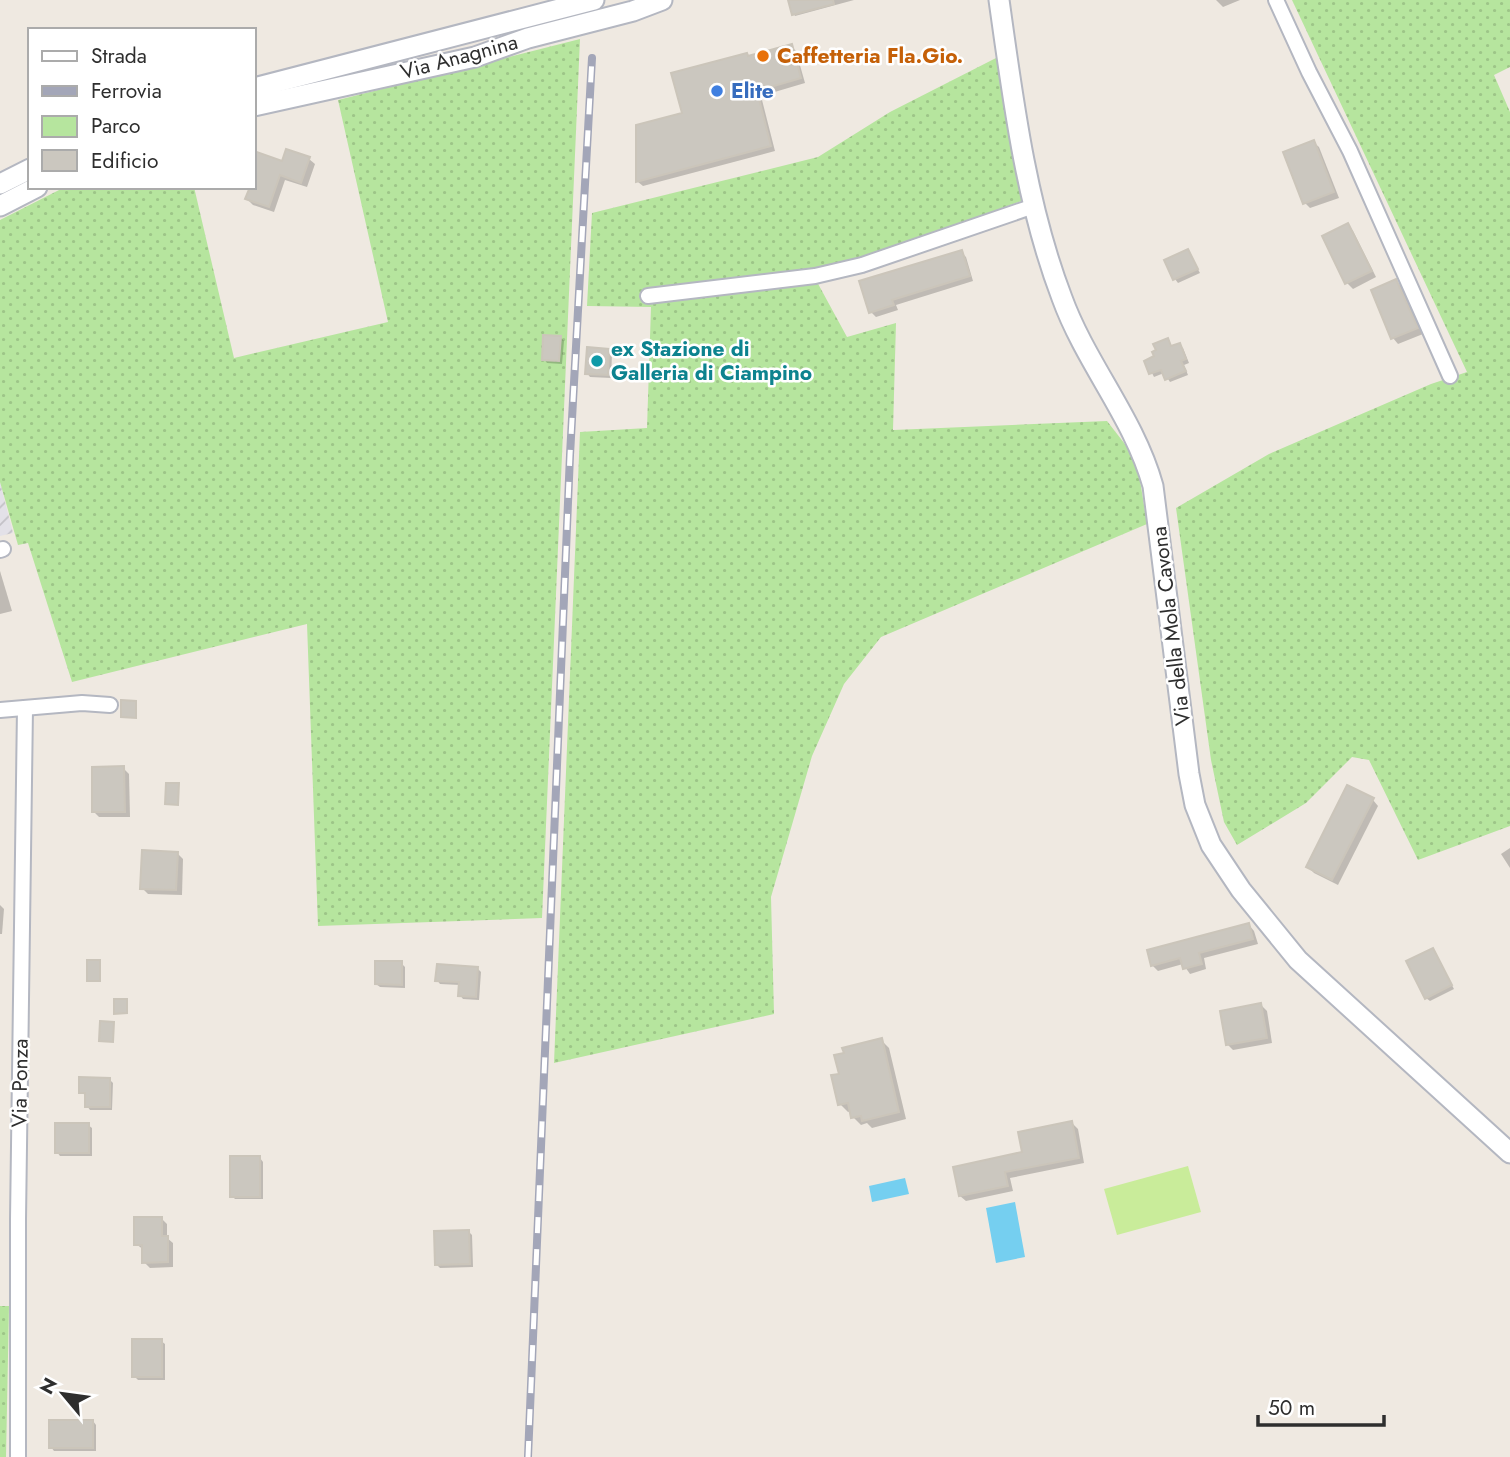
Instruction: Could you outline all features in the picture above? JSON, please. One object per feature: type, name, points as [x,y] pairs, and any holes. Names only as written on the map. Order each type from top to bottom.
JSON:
[{"type":"main road","name":"Via Anagnina","points":[[256,87],[594,0]]},
{"type":"main road","name":"Via Anagnina","points":[[256,106],[475,57],[528,38],[662,0]]},
{"type":"main road","name":"Via della Mola Cavona","points":[[999,0],[1034,206],[1061,297],[1075,331],[1136,441],[1150,477],[1157,510],[1189,774],[1195,805],[1210,845],[1241,890],[1298,960],[1510,1153]]},
{"type":"main road","points":[[0,184],[28,170]]},
{"type":"main road","points":[[0,206],[33,189]]},
{"type":"street","points":[[1276,0],[1350,151],[1450,376]]},
{"type":"street","points":[[648,296],[816,276],[862,265],[1034,206]]},
{"type":"street","points":[[0,710],[82,703],[110,705]]},
{"type":"street","name":"Via Ponza","points":[[18,1457],[18,1219],[25,708]]},
{"type":"shaded area","points":[[0,482],[13,533],[0,536]]},
{"type":"green space","points":[[1292,0],[1510,0],[1510,67],[1494,75],[1510,112],[1510,826],[1418,860],[1369,760],[1352,757],[1306,803],[1237,845],[1224,822],[1211,760],[1176,508],[1269,454],[1431,384],[1467,372]]},
{"type":"green space","points":[[580,39],[542,918],[318,926],[307,624],[72,682],[28,543],[18,545],[0,482],[0,220],[61,189],[194,189],[234,358],[388,322],[338,100]]},
{"type":"green space","points":[[996,58],[1024,200],[869,256],[810,269],[847,337],[896,323],[893,430],[1107,421],[1128,448],[1139,474],[1147,524],[881,637],[844,684],[812,756],[771,897],[774,1014],[554,1063],[580,432],[647,428],[651,307],[587,306],[592,213],[818,157],[890,112]]},
{"type":"green space","points":[[1188,1166],[1201,1212],[1117,1235],[1104,1189]]},
{"type":"green space","points":[[0,1306],[9,1306],[6,1457],[0,1457]]},
{"type":"water","points":[[905,1178],[909,1194],[872,1202],[869,1186]]},
{"type":"water","points":[[1015,1202],[1025,1257],[996,1263],[986,1208]]},
{"type":"building","points":[[788,0],[833,0],[834,4],[792,15]]},
{"type":"building","points":[[792,44],[801,78],[757,91],[771,146],[636,182],[636,125],[682,113],[671,73]]},
{"type":"building","points":[[1314,140],[1334,192],[1303,204],[1283,152]]},
{"type":"building","points":[[286,149],[310,157],[301,183],[280,175],[269,207],[245,199],[249,189],[256,189],[256,152],[282,161]]},
{"type":"building","points":[[1348,223],[1372,271],[1345,284],[1322,236]]},
{"type":"building","points":[[1188,249],[1198,269],[1173,280],[1164,260]]},
{"type":"building","points":[[962,250],[970,276],[892,300],[894,305],[869,313],[859,281]]},
{"type":"building","points":[[1396,279],[1418,328],[1391,339],[1371,290]]},
{"type":"building","points":[[543,335],[561,336],[559,361],[542,360]]},
{"type":"building","points":[[1168,338],[1171,346],[1180,343],[1186,359],[1181,361],[1186,371],[1165,380],[1161,370],[1149,374],[1144,361],[1154,356],[1152,352],[1156,350],[1153,344]]},
{"type":"building","name":"ex Stazione di Galleria di Ciampino","points":[[587,347],[609,349],[608,375],[585,374]]},
{"type":"building","points":[[121,700],[136,701],[136,718],[121,717]]},
{"type":"building","points":[[124,766],[125,812],[92,812],[92,767]]},
{"type":"building","points":[[166,783],[179,783],[178,805],[165,804]]},
{"type":"building","points":[[1347,785],[1374,798],[1332,880],[1306,867]]},
{"type":"building","points":[[142,850],[178,852],[176,890],[140,889]]},
{"type":"building","points":[[1249,923],[1253,939],[1199,953],[1202,964],[1183,969],[1180,958],[1151,966],[1147,950]]},
{"type":"building","points":[[1433,948],[1452,985],[1425,999],[1406,961]]},
{"type":"building","points":[[87,960],[100,960],[100,981],[87,981]]},
{"type":"building","points":[[375,961],[402,961],[402,985],[375,984]]},
{"type":"building","points":[[437,964],[478,967],[476,997],[458,996],[459,982],[435,981]]},
{"type":"building","points":[[114,999],[127,999],[127,1013],[114,1014]]},
{"type":"building","points":[[1261,1003],[1267,1038],[1226,1045],[1220,1011]]},
{"type":"building","points":[[100,1021],[114,1022],[113,1042],[99,1041]]},
{"type":"building","points":[[882,1038],[899,1112],[862,1121],[861,1116],[851,1118],[848,1103],[838,1105],[831,1075],[839,1074],[834,1055],[844,1053],[842,1048]]},
{"type":"building","points":[[79,1077],[110,1078],[110,1107],[85,1107],[85,1093],[79,1093]]},
{"type":"building","points":[[1072,1121],[1079,1158],[1005,1172],[1008,1186],[959,1196],[953,1167],[1022,1152],[1018,1132]]},
{"type":"building","points":[[55,1123],[89,1123],[89,1153],[55,1153]]},
{"type":"building","points":[[230,1156],[260,1156],[260,1197],[230,1197]]},
{"type":"building","points":[[134,1217],[162,1217],[162,1236],[168,1236],[168,1262],[142,1263],[142,1245],[134,1245]]},
{"type":"building","points":[[469,1230],[470,1264],[435,1265],[434,1231]]},
{"type":"building","points":[[132,1339],[162,1339],[162,1377],[132,1377]]},
{"type":"building","points":[[49,1420],[93,1420],[93,1448],[49,1448]]},
{"type":"railway","points":[[528,1457],[570,455],[592,58]]},
{"type":"place","name":"Caffetteria Fla.Gio.","points":[[763,56]]},
{"type":"place","name":"Elite","points":[[717,91]]},
{"type":"place","name":"ex Stazione di Galleria di Ciampino","points":[[597,361]]}]
